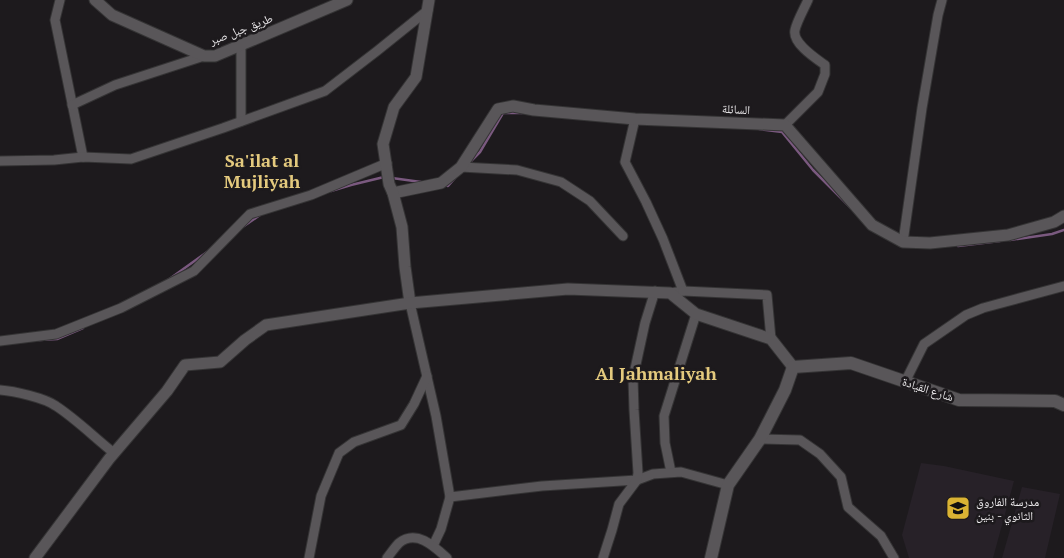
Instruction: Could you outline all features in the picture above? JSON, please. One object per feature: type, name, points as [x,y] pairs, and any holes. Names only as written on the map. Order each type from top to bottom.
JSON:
[{"type":"main road","name":"شارع القيادة","points":[[793,367],[851,363],[959,400],[1055,401],[1064,405]]},
{"type":"main road","points":[[711,558],[728,486],[760,439],[785,390],[793,367]]},
{"type":"street","points":[[60,0],[56,20],[83,157]]},
{"type":"street","name":"طريق جبل صبر","points":[[95,0],[112,15],[204,56],[215,56],[347,0]]},
{"type":"street","points":[[808,0],[795,31],[796,40],[825,65],[825,74],[818,92],[785,125],[872,225],[903,242],[930,243],[1008,234],[1054,222],[1064,216]]},
{"type":"street","points":[[903,242],[922,108],[942,0]]},
{"type":"street","points":[[0,161],[54,160],[83,157],[131,159],[325,91],[378,52],[428,5]]},
{"type":"street","points":[[428,5],[416,77],[394,108],[383,144],[389,184],[402,227],[410,303],[436,416],[450,497],[441,529],[432,546]]},
{"type":"street","points":[[241,121],[242,44]]},
{"type":"street","points":[[72,105],[115,85],[204,56]]},
{"type":"street","name":"السائلة","points":[[393,193],[441,183],[461,167],[498,109],[513,106],[534,110],[635,119],[785,125]]},
{"type":"street","points":[[635,119],[624,162],[660,232],[683,291]]},
{"type":"street","points":[[0,341],[56,334],[120,308],[194,270],[250,214],[311,195],[387,163]]},
{"type":"street","points":[[461,167],[517,170],[561,182],[590,201],[624,236]]},
{"type":"street","points":[[905,382],[924,344],[966,314],[1064,286]]},
{"type":"street","points":[[35,558],[114,454],[167,391],[185,365],[220,362],[266,325],[410,303],[568,289],[767,295],[771,339],[793,367]]},
{"type":"street","points":[[602,558],[619,504],[637,480],[638,465],[633,378],[645,323],[655,291]]},
{"type":"street","points":[[670,293],[696,314],[771,339]]},
{"type":"street","points":[[671,472],[664,416],[696,314]]},
{"type":"street","points":[[309,558],[321,496],[339,454],[354,442],[400,425],[414,404],[427,376]]},
{"type":"street","points":[[0,390],[35,397],[55,405],[114,454]]},
{"type":"street","points":[[760,439],[800,440],[820,454],[840,477],[848,507],[881,536],[894,558]]},
{"type":"street","points":[[450,497],[542,486],[637,480],[654,474],[671,472],[681,472],[728,486]]},
{"type":"street","points":[[387,558],[399,543],[407,539],[416,538],[425,540],[447,558]]},
{"type":"shaded area","name":"مدرسة الفاروق الثانوي - بنين","points":[[921,463],[1014,481],[993,558],[909,558],[902,535]]},
{"type":"shaded area","points":[[1022,487],[1060,494],[1045,558],[1002,558]]},
{"type":"waterway","points":[[471,161],[480,152],[503,113],[522,113]]},
{"type":"waterway","points":[[759,129],[782,132],[813,170],[852,209]]},
{"type":"waterway","points":[[331,191],[384,177]]},
{"type":"waterway","points":[[392,178],[421,182]]},
{"type":"waterway","points":[[444,185],[448,186],[455,178]]},
{"type":"waterway","points":[[244,226],[260,215]]},
{"type":"waterway","points":[[1010,240],[1052,234],[1064,230]]},
{"type":"waterway","points":[[958,246],[1000,241]]},
{"type":"waterway","points":[[168,280],[207,252]]},
{"type":"waterway","points":[[39,340],[57,339],[83,328]]},
{"type":"place","name":"مدرسة الفاروق الثانوي - بنين","points":[[958,508]]},
{"type":"district","name":"Sa'ilat al Mujliyah","points":[[262,170]]},
{"type":"district","name":"Al Jahmaliyah","points":[[656,373]]}]
